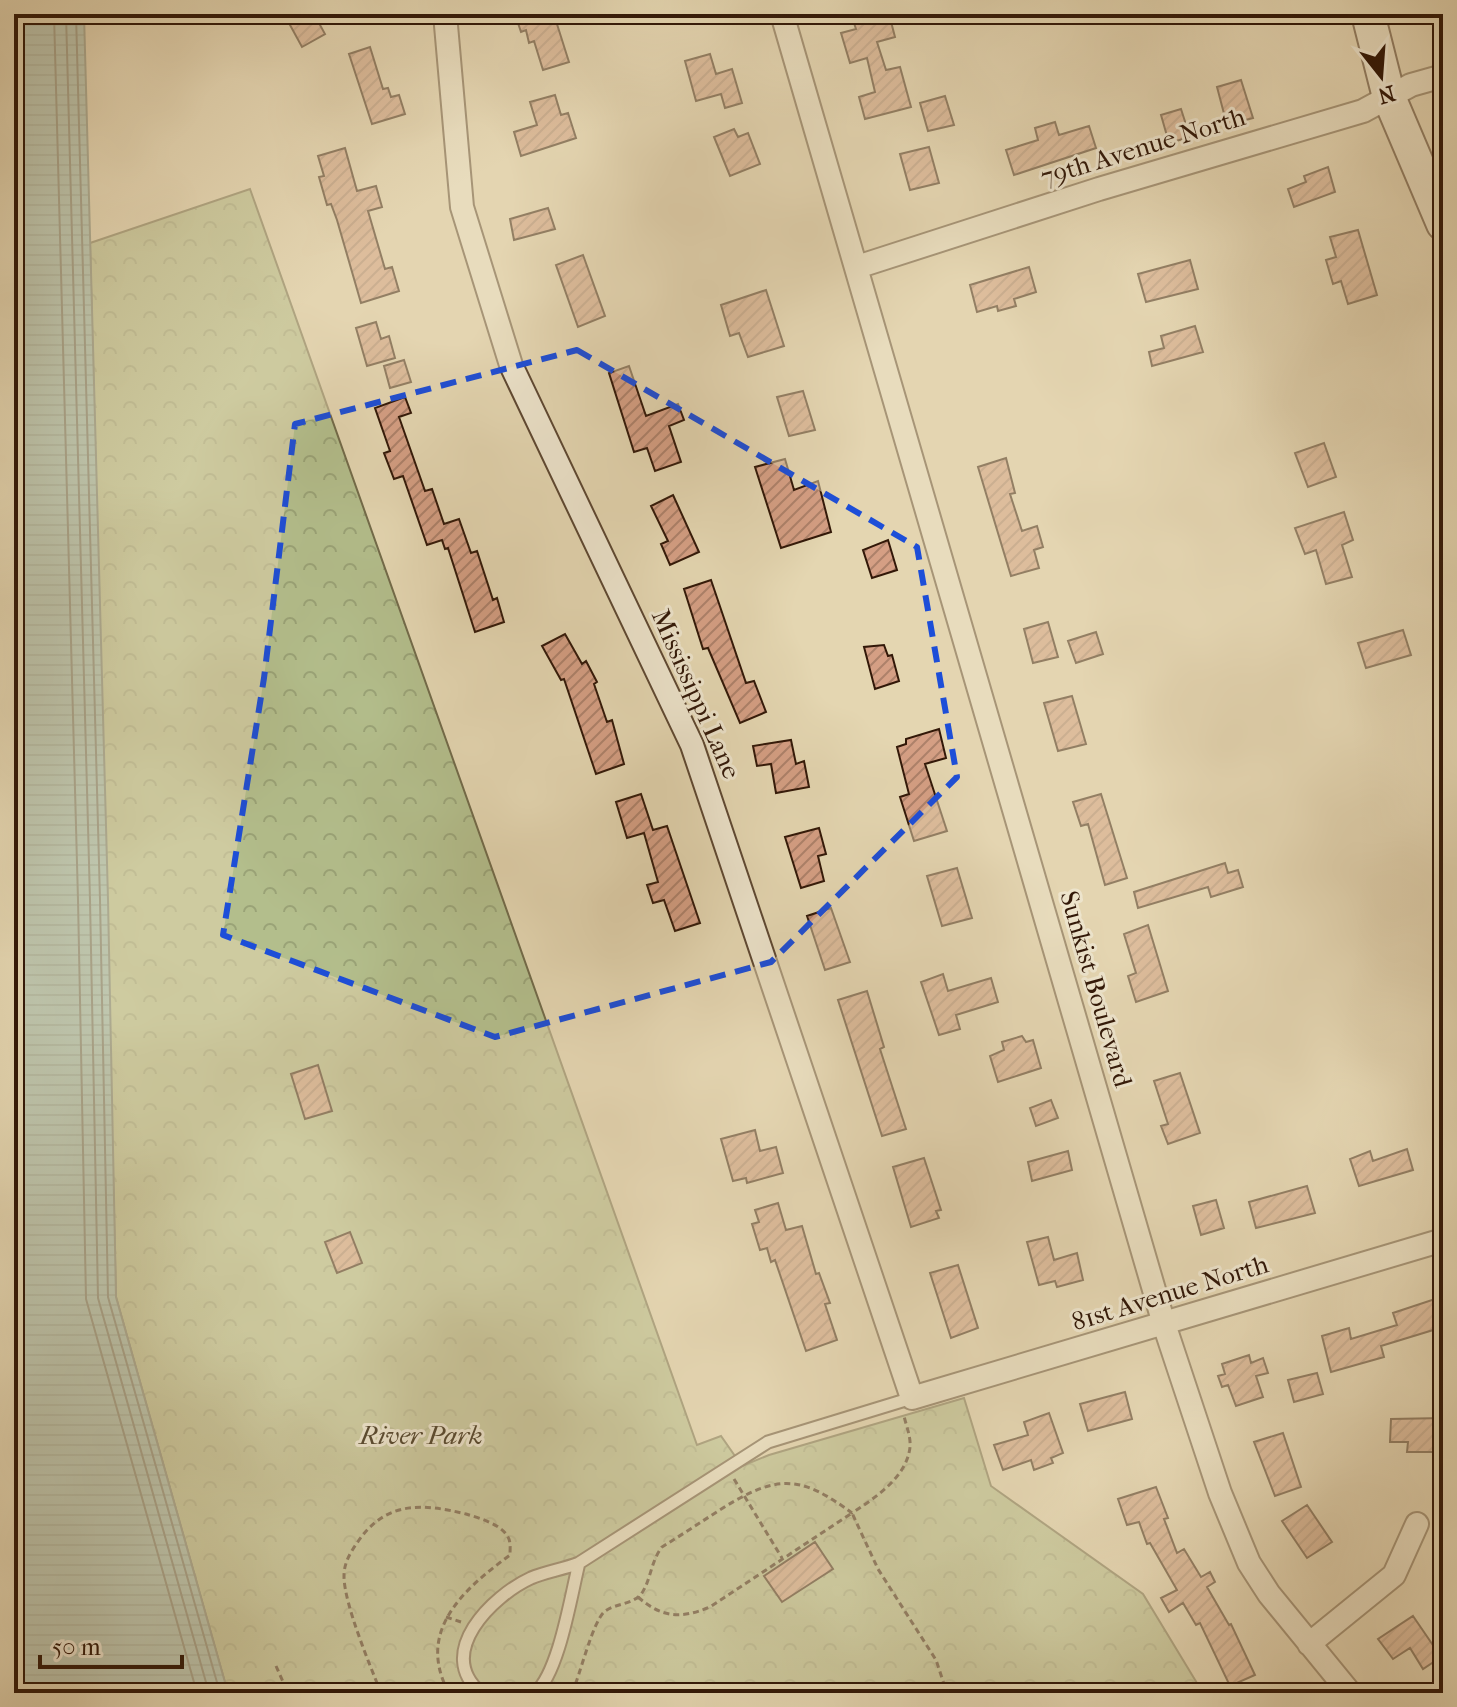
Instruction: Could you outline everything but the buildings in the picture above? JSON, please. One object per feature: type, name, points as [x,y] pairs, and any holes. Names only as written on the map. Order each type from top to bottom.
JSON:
[{"type":"street","name":"Mississippi Lane","points":[[445,14],[462,207],[511,365],[692,745],[912,1398]]},
{"type":"street","name":"Sunkist Boulevard","points":[[782,14],[1164,1324],[1233,1529],[1249,1563],[1269,1594],[1350,1693]]},
{"type":"street","points":[[1368,14],[1389,97],[1443,224]]},
{"type":"street","name":"79th Avenue North","points":[[857,267],[1099,189],[1363,111],[1411,85],[1443,76]]},
{"type":"street","name":"81st Avenue North","points":[[912,1398],[1443,1240]]},
{"type":"street","points":[[1309,1644],[1394,1575],[1417,1524]]},
{"type":"lane","points":[[481,1693],[465,1672],[462,1652],[467,1636],[495,1603],[515,1586],[535,1576],[579,1563],[768,1442],[912,1398]]},
{"type":"lane","points":[[535,1693],[549,1673],[569,1611],[579,1563]]},
{"type":"path","points":[[638,1597],[648,1606],[670,1615],[691,1615],[710,1607],[880,1494],[907,1458],[910,1444],[904,1415],[912,1398]]},
{"type":"path","points":[[727,1468],[782,1558]]},
{"type":"path","points":[[572,1693],[598,1618],[606,1610],[638,1597],[646,1584],[655,1556],[662,1547],[758,1488],[794,1484],[824,1494],[852,1513],[878,1569],[936,1660],[947,1693]]},
{"type":"path","points":[[381,1693],[348,1600],[345,1566],[360,1538],[378,1519],[410,1507],[428,1507],[479,1518],[498,1527],[509,1541],[510,1555],[458,1601],[440,1627],[439,1653],[444,1684],[449,1693]]},
{"type":"path","points":[[276,1666],[288,1693]]},
{"type":"path","points":[[420,1693],[444,1684]]},
{"type":"highlighted area","points":[[577,350],[917,547],[957,777],[771,962],[495,1037],[223,935],[264,678],[295,424]]},
{"type":"green space","name":"River Park","points":[[250,189],[697,1445],[721,1436],[742,1466],[769,1455],[964,1398],[991,1486],[1143,1594],[1203,1693],[228,1693],[116,1297],[90,243]]},
{"type":"water","points":[[14,14],[84,14],[116,1297],[228,1693],[14,1693]]}]
